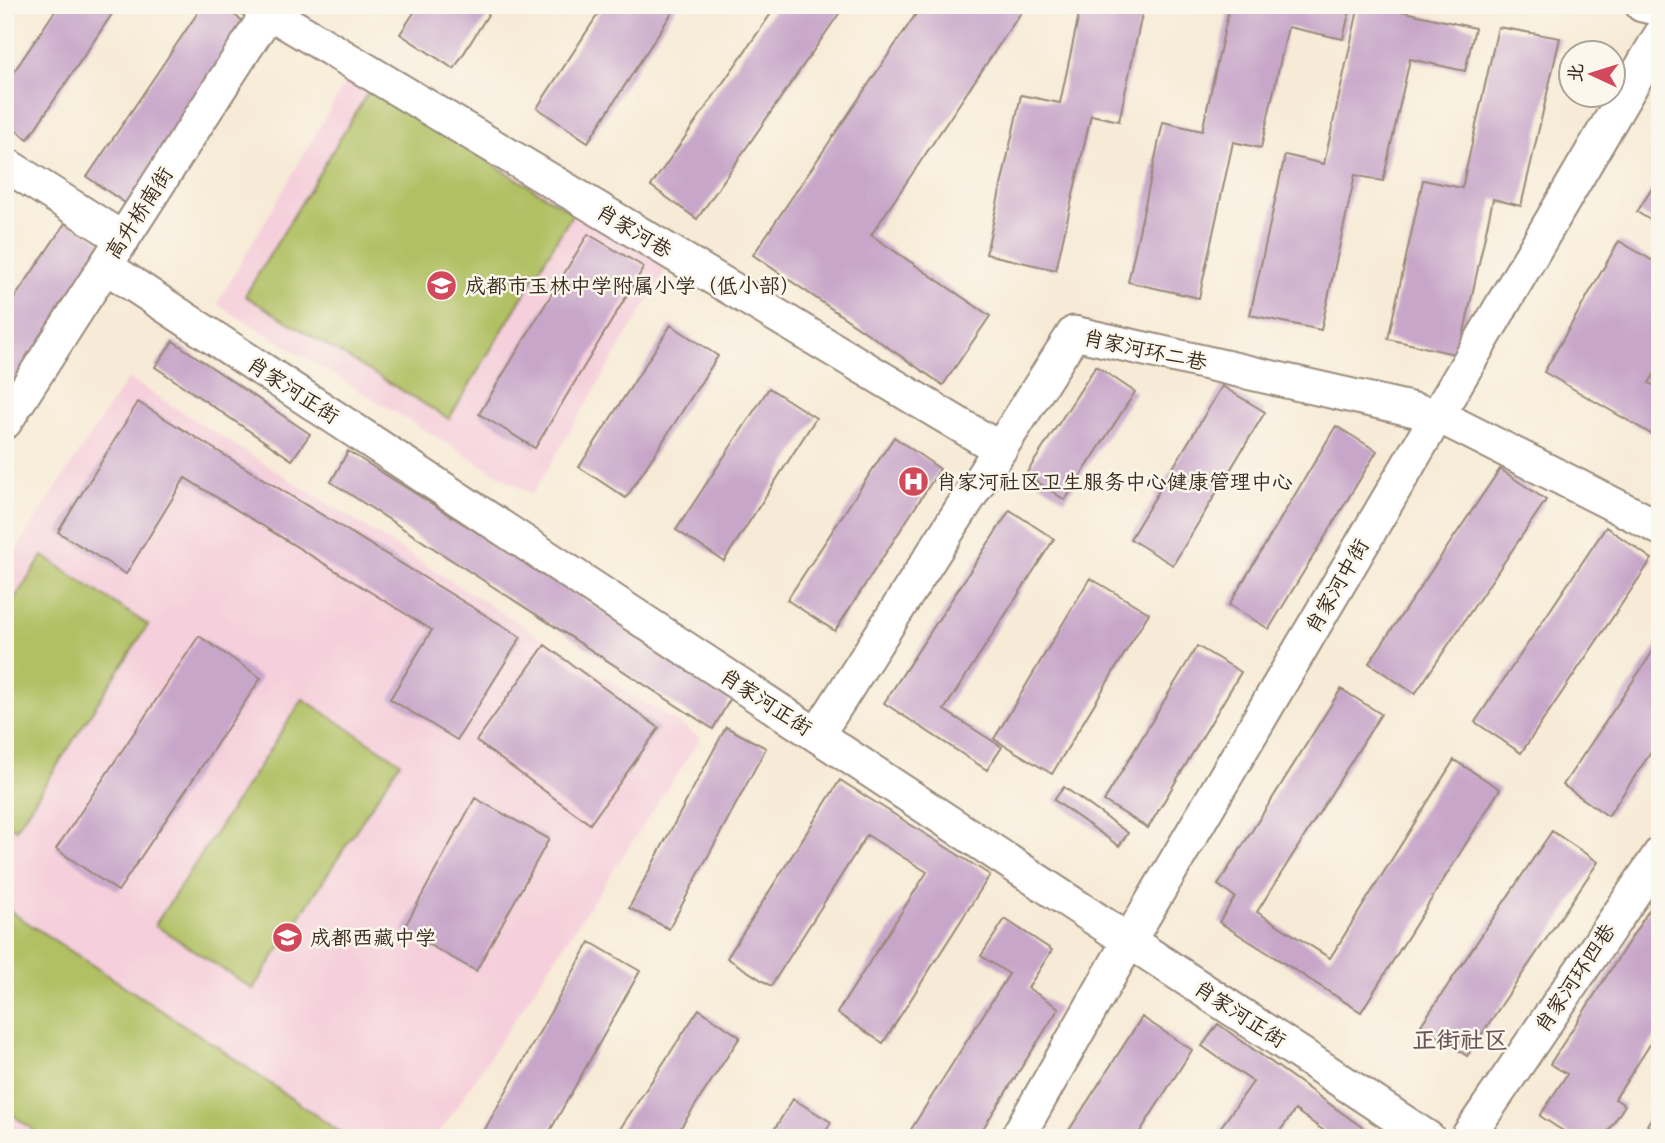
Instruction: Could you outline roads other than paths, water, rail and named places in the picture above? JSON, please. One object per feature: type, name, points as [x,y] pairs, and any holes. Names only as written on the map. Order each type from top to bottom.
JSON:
[{"type":"street","points":[[1642,5],[1660,9]]},
{"type":"street","name":"高升桥南街","points":[[5,422],[123,239],[266,8]]},
{"type":"street","name":"肖家河巷","points":[[266,8],[1000,449]]},
{"type":"street","name":"肖家河中街","points":[[1017,1138],[1129,941],[1660,36]]},
{"type":"street","points":[[5,164],[123,239]]},
{"type":"street","name":"肖家河正街","points":[[105,266],[1428,1138]]},
{"type":"street","name":"肖家河环二巷","points":[[817,735],[1074,334],[1437,415],[1660,528]]},
{"type":"street","name":"肖家河环四巷","points":[[1467,1138],[1660,854]]},
{"type":"place","name":"成都市玉林中学附属小学（低小部）","points":[[442,286]]},
{"type":"place","name":"肖家河社区卫生服务中心健康管理中心","points":[[913,482]]},
{"type":"place","name":"成都西藏中学","points":[[287,938]]},
{"type":"district","name":"正街社区","points":[[1460,1040]]}]
